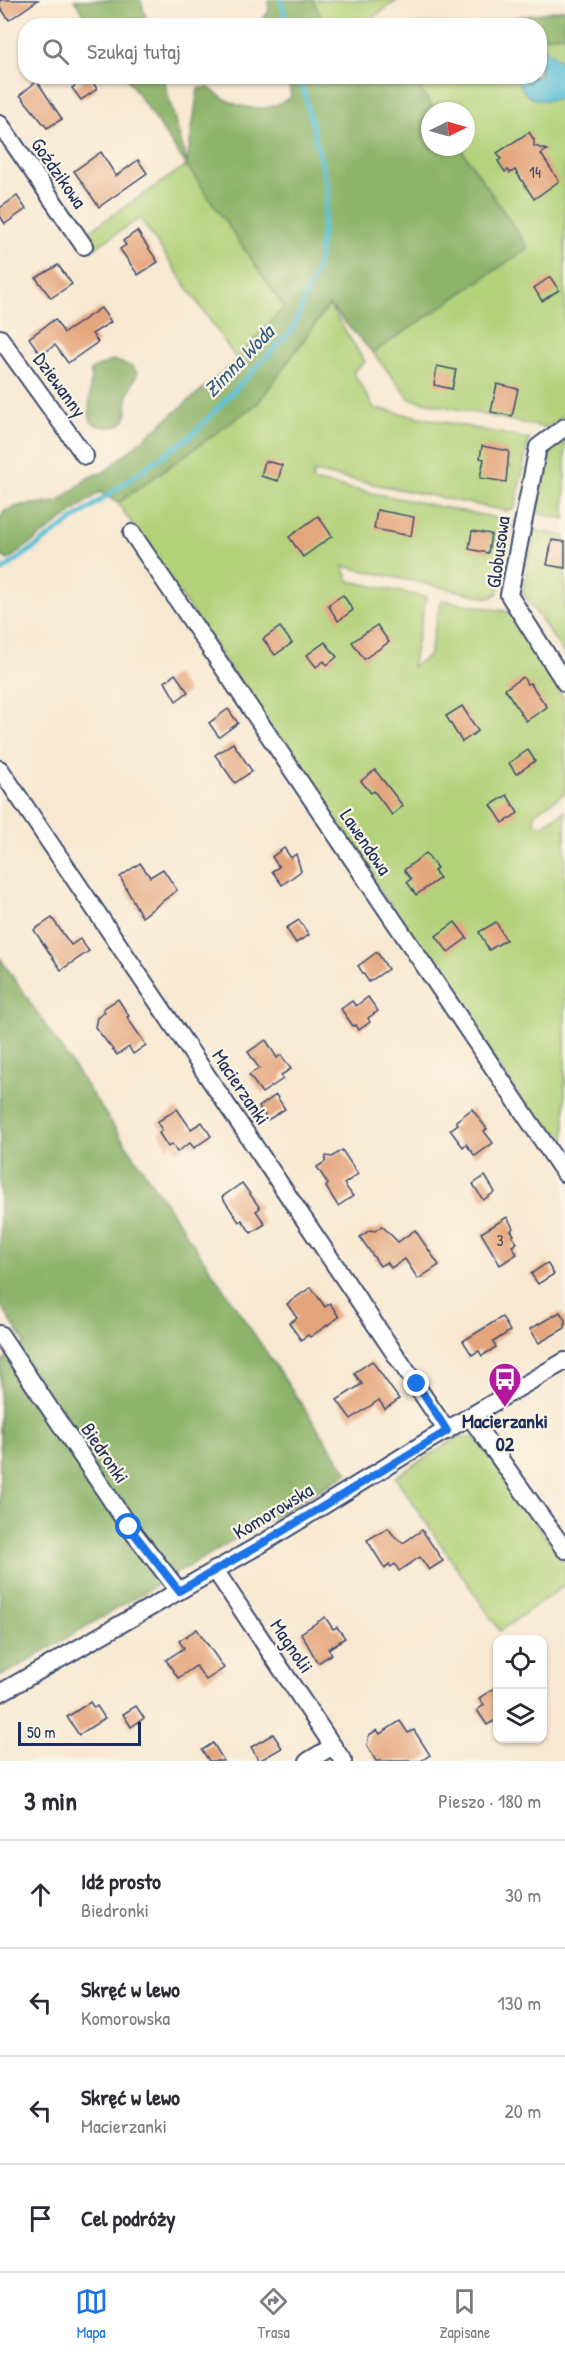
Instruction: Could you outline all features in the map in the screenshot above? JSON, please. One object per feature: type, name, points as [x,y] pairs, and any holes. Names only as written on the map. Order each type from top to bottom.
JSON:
[{"type":"street","name":"Goździkowa","points":[[0,124],[84,246]]},
{"type":"street","name":"Dziewanny","points":[[0,338],[85,456]]},
{"type":"street","name":"Globusowa","points":[[565,427],[538,447],[509,595],[565,683]]},
{"type":"street","name":"Lawendowa","points":[[132,533],[565,1174]]},
{"type":"street","name":"Macierzanki","points":[[0,769],[447,1431]]},
{"type":"street","name":"Biedronki","points":[[0,1334],[129,1527],[179,1591]]},
{"type":"street","name":"Komorowska","points":[[0,1693],[263,1543],[565,1361]]},
{"type":"street","points":[[470,1417],[565,1550]]},
{"type":"street","name":"Magnolii","points":[[215,1570],[343,1761]]},
{"type":"street","points":[[308,1761],[333,1746]]},
{"type":"green space","points":[[74,0],[141,0],[146,18],[86,18]]},
{"type":"green space","points":[[268,0],[313,0],[322,18],[264,18],[269,11]]},
{"type":"green space","points":[[313,0],[398,0],[372,18],[322,18]]},
{"type":"green space","points":[[565,9],[565,35],[547,36],[547,18],[514,18]]},
{"type":"green space","points":[[565,35],[565,415],[547,428],[410,399],[373,353],[528,248],[466,156],[475,156],[475,102],[429,102],[417,84],[547,84],[547,36]]},
{"type":"green space","points":[[131,84],[165,84],[187,163],[198,89],[208,87],[238,105],[259,108],[269,107],[291,97],[289,84],[417,84],[429,102],[421,102],[421,156],[466,156],[528,248],[373,353],[329,305],[258,403],[118,503],[100,492],[8,560],[0,555],[0,518],[5,511],[22,505],[58,502],[89,477],[104,472],[237,360],[284,307]]},
{"type":"green space","points":[[187,165],[284,307],[237,360],[140,218],[95,248],[85,234]]},
{"type":"green space","points":[[329,305],[365,362],[353,372],[374,408],[529,439],[515,508],[507,511],[314,472],[312,481],[512,521],[498,593],[490,598],[343,566],[349,581],[426,597],[412,667],[429,656],[441,600],[510,612],[565,701],[565,793],[535,813],[534,823],[543,825],[565,811],[565,1164],[118,503],[258,403]]},
{"type":"green space","points":[[113,360],[133,367],[137,373],[128,395],[125,420],[116,426],[106,427],[91,422],[89,414],[91,370]]},
{"type":"green space","points":[[565,441],[565,519],[537,513],[549,451]]},
{"type":"green space","points":[[534,530],[565,536],[565,655],[522,591]]},
{"type":"green space","points":[[0,958],[348,1473],[0,1677],[0,1363],[25,1343],[0,1304]]},
{"type":"green space","points":[[460,1436],[478,1439],[565,1564],[565,1585],[500,1631],[395,1477]]},
{"type":"water","points":[[547,50],[565,66],[565,98],[535,99],[529,97],[519,84],[547,84]]},
{"type":"building","points":[[0,0],[38,0],[9,20],[0,7]]},
{"type":"building","points":[[33,84],[39,84],[62,119],[47,128],[20,95]]},
{"type":"building","points":[[78,84],[94,84],[97,89],[81,100],[72,88]]},
{"type":"building","points":[[529,132],[534,140],[534,146],[547,150],[541,154],[559,181],[534,199],[515,170],[510,173],[508,170],[505,172],[498,161],[501,159],[497,153]]},
{"type":"building","points":[[101,152],[116,176],[138,160],[147,173],[99,207],[74,171]]},
{"type":"building","points":[[17,196],[26,209],[5,224],[0,216],[0,208]]},
{"type":"building","points":[[137,231],[158,262],[138,275],[120,249],[126,245],[123,241]]},
{"type":"building","points":[[58,265],[72,284],[51,298],[36,278]]},
{"type":"building","points":[[550,277],[559,290],[542,301],[534,288]]},
{"type":"building","points":[[101,308],[111,322],[92,334],[98,342],[68,363],[55,345],[41,355],[29,338],[55,319],[64,333]]},
{"type":"building","points":[[437,366],[456,370],[452,389],[434,385]]},
{"type":"building","points":[[497,384],[518,389],[512,416],[491,412]]},
{"type":"building","points":[[482,446],[509,451],[506,482],[480,478],[484,459],[480,458]]},
{"type":"building","points":[[265,461],[282,465],[278,481],[261,476]]},
{"type":"building","points":[[377,510],[414,517],[411,536],[374,529]]},
{"type":"building","points":[[318,516],[332,536],[303,557],[289,537]]},
{"type":"building","points":[[472,531],[491,534],[488,553],[469,549]]},
{"type":"building","points":[[552,540],[565,542],[565,568],[547,565]]},
{"type":"building","points":[[343,595],[353,610],[338,621],[328,605]]},
{"type":"building","points":[[377,625],[389,642],[364,659],[352,642]]},
{"type":"building","points":[[280,627],[292,643],[275,655],[263,639]]},
{"type":"building","points":[[325,642],[337,657],[327,665],[324,661],[316,667],[307,655]]},
{"type":"building","points":[[175,674],[188,692],[176,701],[165,682]]},
{"type":"building","points":[[523,677],[547,707],[526,721],[505,689]]},
{"type":"building","points":[[462,706],[478,731],[462,742],[446,716]]},
{"type":"building","points":[[228,709],[238,723],[219,737],[209,723]]},
{"type":"building","points":[[233,743],[252,771],[235,783],[215,755]]},
{"type":"building","points":[[528,750],[535,761],[516,774],[509,763]]},
{"type":"building","points":[[375,770],[403,806],[392,815],[374,791],[371,793],[361,781]]},
{"type":"building","points":[[507,795],[518,813],[503,823],[491,805]]},
{"type":"building","points":[[284,848],[291,858],[296,854],[301,871],[282,885],[272,871],[279,867],[272,857]]},
{"type":"building","points":[[426,853],[437,868],[434,871],[440,878],[416,895],[407,882],[411,879],[404,870]]},
{"type":"building","points":[[140,863],[150,877],[163,869],[177,890],[142,917],[120,877]]},
{"type":"building","points":[[52,918],[71,945],[80,939],[89,951],[61,970],[34,930]]},
{"type":"building","points":[[299,920],[309,935],[296,943],[286,928]]},
{"type":"building","points":[[455,922],[467,938],[448,952],[436,936]]},
{"type":"building","points":[[496,922],[506,940],[489,950],[479,932]]},
{"type":"building","points":[[377,952],[388,969],[369,982],[358,966]]},
{"type":"building","points":[[368,997],[378,1011],[368,1018],[370,1022],[359,1030],[356,1025],[353,1026],[341,1009],[352,1001],[356,1006]]},
{"type":"building","points":[[118,999],[146,1045],[133,1054],[129,1047],[117,1055],[95,1027],[97,1018],[105,1012],[103,1009]]},
{"type":"building","points":[[266,1040],[277,1058],[281,1055],[291,1069],[281,1075],[283,1079],[262,1093],[249,1075],[259,1068],[248,1052]]},
{"type":"building","points":[[276,1095],[285,1109],[268,1120],[259,1107]]},
{"type":"building","points":[[177,1109],[191,1129],[202,1122],[211,1136],[194,1148],[190,1143],[177,1152],[172,1144],[168,1147],[159,1133],[162,1130],[157,1122]]},
{"type":"building","points":[[472,1109],[487,1129],[484,1131],[493,1143],[475,1156],[466,1144],[463,1147],[450,1130],[458,1124],[456,1121]]},
{"type":"building","points":[[342,1150],[358,1174],[344,1184],[353,1196],[338,1206],[317,1167],[325,1162],[326,1156],[332,1157]]},
{"type":"building","points":[[485,1176],[495,1192],[483,1200],[473,1184]]},
{"type":"building","points":[[242,1183],[260,1208],[256,1211],[265,1224],[251,1233],[242,1220],[239,1222],[222,1197]]},
{"type":"building","points":[[507,1217],[513,1228],[511,1230],[514,1235],[512,1236],[517,1243],[512,1246],[517,1254],[500,1265],[481,1233]]},
{"type":"building","points":[[382,1226],[398,1242],[415,1230],[439,1265],[418,1279],[405,1259],[391,1268],[387,1262],[380,1266],[360,1237]]},
{"type":"building","points":[[547,1263],[554,1274],[538,1284],[531,1274]]},
{"type":"building","points":[[311,1287],[325,1307],[330,1303],[339,1317],[310,1337],[308,1335],[301,1340],[289,1323],[297,1318],[287,1304]]},
{"type":"building","points":[[560,1312],[565,1320],[565,1328],[539,1343],[530,1329]]},
{"type":"building","points":[[502,1317],[510,1331],[493,1342],[496,1347],[482,1356],[479,1351],[472,1355],[463,1341]]},
{"type":"building","points":[[372,1361],[399,1399],[385,1409],[379,1400],[351,1419],[337,1400],[362,1384],[354,1373]]},
{"type":"building","points":[[388,1528],[403,1543],[422,1530],[443,1561],[429,1570],[420,1557],[399,1571],[395,1564],[391,1567],[389,1564],[385,1569],[367,1540]]},
{"type":"building","points":[[325,1617],[333,1629],[337,1627],[345,1638],[328,1649],[332,1654],[318,1663],[301,1633]]},
{"type":"building","points":[[197,1629],[224,1668],[206,1680],[196,1666],[178,1678],[166,1660],[184,1648],[179,1641]]},
{"type":"building","points":[[493,1689],[493,1722],[487,1725],[477,1710],[484,1705],[479,1698]]},
{"type":"building","points":[[90,1702],[94,1708],[97,1706],[105,1718],[79,1735],[67,1717]]},
{"type":"building","points":[[136,1706],[144,1718],[131,1727],[123,1714]]},
{"type":"building","points":[[400,1721],[408,1733],[414,1730],[430,1755],[421,1761],[376,1761],[367,1745],[369,1735],[377,1730],[380,1734]]},
{"type":"building","points":[[273,1734],[282,1748],[259,1761],[251,1747]]},
{"type":"building","points":[[213,1743],[224,1761],[209,1761],[202,1750]]},
{"type":"waterway","name":"Zimna Woda","points":[[281,0],[285,18]]},
{"type":"waterway","name":"Zimna Woda","points":[[0,572],[192,435],[293,329],[317,267],[328,190],[302,84]]},
{"type":"place","name":"Macierzanki 02","points":[[505,1408]]},
{"type":"route","points":[[129,1527],[179,1591],[263,1543],[447,1431],[417,1384]]}]
